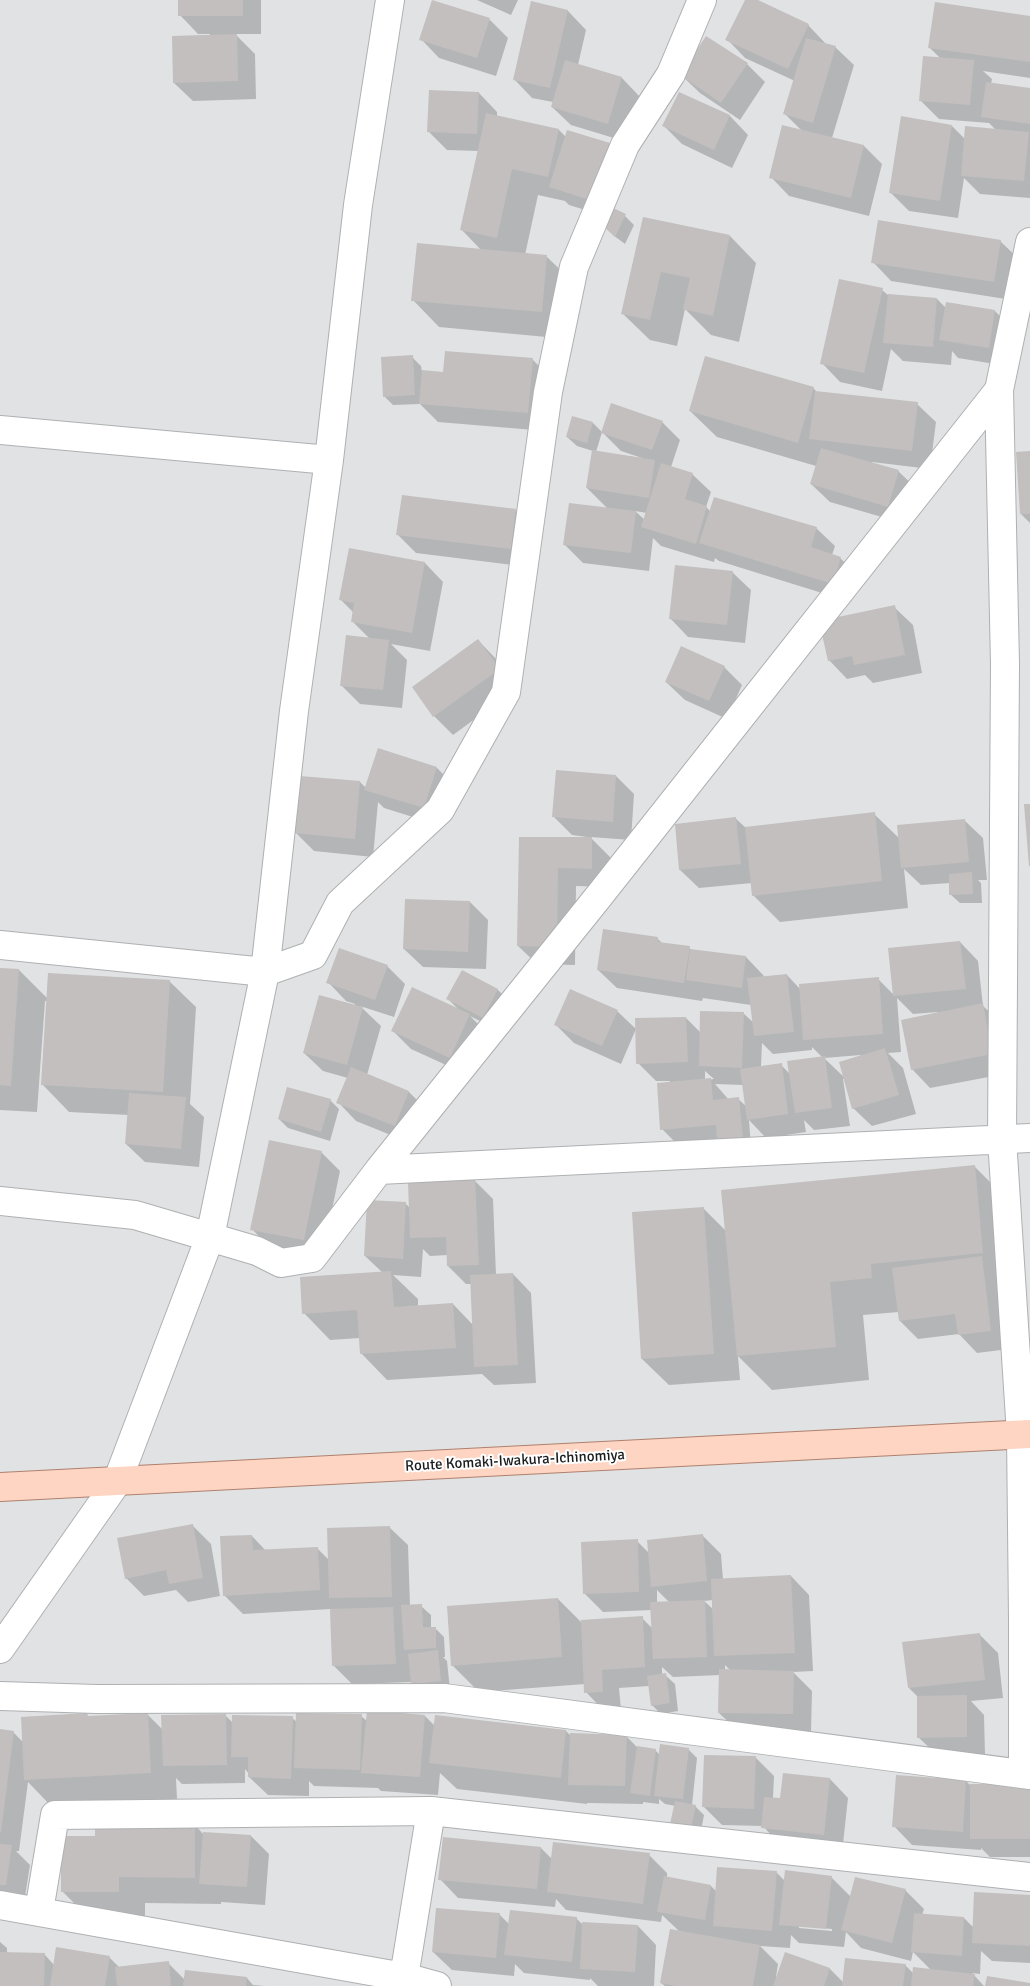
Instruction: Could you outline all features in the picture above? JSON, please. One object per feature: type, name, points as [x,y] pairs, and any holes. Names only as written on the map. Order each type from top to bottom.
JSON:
[{"type":"main road","name":"Route Komaki-Iwakura-Ichinomiya","points":[[0,1487],[1025,1434]]},
{"type":"street","points":[[0,1649],[117,1482],[210,1237],[264,972],[294,711],[329,460],[358,205],[390,0]]},
{"type":"street","points":[[0,945],[264,972],[314,955],[340,903],[440,810],[506,692],[548,392],[574,267],[624,145],[670,74],[702,0]]},
{"type":"street","points":[[0,1696],[97,1699],[444,1698],[1026,1775],[1025,1434],[1002,1139],[1005,664],[999,390],[1030,242]]},
{"type":"street","points":[[0,1201],[134,1215],[257,1251],[281,1263],[312,1258],[379,1170],[999,390]]},
{"type":"street","points":[[0,430],[329,460]]},
{"type":"street","points":[[379,1170],[1030,1138]]},
{"type":"street","points":[[39,1911],[55,1815],[431,1812],[1030,1877]]},
{"type":"street","points":[[404,1977],[431,1812]]},
{"type":"street","points":[[0,1905],[404,1977],[436,1986]]},
{"type":"building","points":[[178,0],[243,0],[243,16],[178,16]]},
{"type":"building","points":[[432,0],[490,18],[477,58],[419,40]]},
{"type":"building","points":[[745,0],[758,0],[809,24],[788,69],[725,40]]},
{"type":"building","points":[[531,1],[568,10],[550,88],[513,80]]},
{"type":"building","points":[[935,2],[1030,16],[1030,62],[928,48]]},
{"type":"building","points":[[237,34],[238,81],[173,83],[172,36]]},
{"type":"building","points":[[706,36],[748,63],[721,103],[680,75]]},
{"type":"building","points":[[806,38],[836,46],[813,123],[783,114]]},
{"type":"building","points":[[923,56],[974,60],[970,105],[919,101]]},
{"type":"building","points":[[565,60],[622,77],[608,124],[551,107]]},
{"type":"building","points":[[986,82],[1030,88],[1030,124],[981,117]]},
{"type":"building","points":[[429,90],[479,92],[477,134],[427,132]]},
{"type":"building","points":[[679,92],[730,115],[714,150],[662,126]]},
{"type":"building","points":[[486,113],[559,129],[548,177],[512,169],[497,238],[460,230]]},
{"type":"building","points":[[901,116],[952,125],[940,201],[889,193]]},
{"type":"building","points":[[782,125],[864,145],[851,198],[769,178]]},
{"type":"building","points":[[965,126],[1029,132],[1024,181],[961,176]]},
{"type":"building","points":[[567,130],[610,143],[593,201],[549,187]]},
{"type":"building","points":[[611,207],[626,214],[615,237],[603,226]]},
{"type":"building","points":[[643,217],[730,235],[713,316],[683,309],[690,278],[661,272],[650,320],[621,314]]},
{"type":"building","points":[[878,220],[1001,240],[994,282],[871,263]]},
{"type":"building","points":[[417,243],[547,255],[542,312],[411,301]]},
{"type":"building","points":[[839,279],[883,288],[864,373],[820,364]]},
{"type":"building","points":[[888,294],[937,298],[933,347],[883,343]]},
{"type":"building","points":[[946,302],[995,310],[989,348],[939,340]]},
{"type":"building","points":[[445,351],[533,358],[528,413],[419,404],[422,370],[443,372]]},
{"type":"building","points":[[413,355],[415,395],[383,397],[381,357]]},
{"type":"building","points":[[705,356],[814,387],[798,443],[689,411]]},
{"type":"building","points":[[815,391],[918,402],[912,451],[809,439]]},
{"type":"building","points":[[611,403],[663,421],[652,450],[601,433]]},
{"type":"building","points":[[572,416],[593,422],[587,443],[566,437]]},
{"type":"building","points":[[821,448],[899,470],[888,507],[810,484]]},
{"type":"building","points":[[592,450],[655,460],[649,498],[586,488]]},
{"type":"building","points":[[1030,451],[1030,514],[1020,514],[1016,452]]},
{"type":"building","points":[[661,463],[693,473],[685,499],[707,506],[696,544],[641,527]]},
{"type":"building","points":[[402,495],[516,509],[511,549],[396,535]]},
{"type":"building","points":[[714,497],[817,527],[811,547],[841,557],[833,584],[699,543]]},
{"type":"building","points":[[569,503],[636,511],[631,553],[563,545]]},
{"type":"building","points":[[349,548],[425,562],[412,633],[351,622],[354,603],[339,600]]},
{"type":"building","points":[[675,565],[733,571],[727,625],[669,619]]},
{"type":"building","points":[[895,605],[905,655],[854,665],[852,656],[828,661],[819,621]]},
{"type":"building","points":[[346,635],[389,640],[383,690],[340,686]]},
{"type":"building","points":[[478,639],[500,669],[433,717],[412,687]]},
{"type":"building","points":[[681,646],[725,666],[709,701],[665,682]]},
{"type":"building","points":[[378,748],[437,767],[424,808],[364,790]]},
{"type":"building","points":[[556,770],[616,775],[613,822],[552,817]]},
{"type":"building","points":[[300,776],[360,781],[355,839],[294,833]]},
{"type":"building","points":[[1024,804],[1030,804],[1030,866],[1029,866]]},
{"type":"building","points":[[875,812],[882,881],[752,896],[745,827]]},
{"type":"building","points":[[736,817],[741,864],[679,870],[675,824]]},
{"type":"building","points":[[965,819],[969,862],[901,868],[897,825]]},
{"type":"building","points":[[519,837],[592,837],[592,869],[558,868],[557,947],[517,946]]},
{"type":"building","points":[[972,872],[973,894],[949,895],[949,874]]},
{"type":"building","points":[[405,899],[470,901],[468,952],[403,949]]},
{"type":"building","points":[[603,929],[658,937],[658,942],[690,946],[684,983],[597,970]]},
{"type":"building","points":[[960,941],[966,989],[893,996],[888,948]]},
{"type":"building","points":[[339,948],[388,965],[375,1000],[326,983]]},
{"type":"building","points":[[690,949],[746,956],[742,988],[686,980]]},
{"type":"building","points":[[0,968],[19,969],[11,1086],[0,1085]]},
{"type":"building","points":[[462,970],[498,989],[483,1018],[446,999]]},
{"type":"building","points":[[48,973],[170,980],[163,1092],[41,1085]]},
{"type":"building","points":[[787,974],[794,1032],[754,1036],[747,978]]},
{"type":"building","points":[[879,977],[883,1034],[803,1040],[799,984]]},
{"type":"building","points":[[412,987],[470,1014],[450,1058],[391,1031]]},
{"type":"building","points":[[570,989],[618,1010],[602,1046],[554,1025]]},
{"type":"building","points":[[319,995],[363,1007],[347,1065],[303,1053]]},
{"type":"building","points":[[983,1003],[992,1054],[911,1070],[901,1020]]},
{"type":"building","points":[[700,1011],[744,1012],[742,1068],[699,1066]]},
{"type":"building","points":[[686,1017],[688,1062],[636,1064],[635,1018]]},
{"type":"building","points":[[885,1048],[899,1095],[852,1109],[839,1062]]},
{"type":"building","points":[[825,1056],[832,1108],[795,1113],[787,1061]]},
{"type":"building","points":[[782,1063],[788,1114],[747,1120],[740,1069]]},
{"type":"building","points":[[351,1067],[409,1091],[395,1126],[336,1103]]},
{"type":"building","points":[[711,1078],[713,1100],[739,1097],[743,1139],[717,1142],[716,1125],[660,1130],[657,1083]]},
{"type":"building","points":[[287,1087],[331,1099],[321,1132],[278,1119]]},
{"type":"building","points":[[129,1093],[186,1097],[181,1149],[125,1144]]},
{"type":"building","points":[[269,1140],[322,1151],[304,1240],[250,1230]]},
{"type":"building","points":[[975,1165],[983,1253],[871,1264],[872,1278],[830,1282],[836,1347],[737,1356],[721,1190]]},
{"type":"building","points":[[475,1179],[479,1265],[447,1266],[446,1237],[410,1238],[408,1182]]},
{"type":"building","points":[[367,1200],[406,1202],[403,1259],[364,1256]]},
{"type":"building","points":[[704,1207],[714,1354],[641,1359],[632,1212]]},
{"type":"building","points":[[982,1256],[991,1331],[958,1335],[955,1314],[899,1321],[892,1268]]},
{"type":"building","points":[[391,1271],[394,1307],[453,1303],[456,1348],[360,1354],[357,1310],[302,1314],[300,1277]]},
{"type":"building","points":[[513,1273],[518,1365],[474,1367],[470,1275]]},
{"type":"building","points":[[193,1524],[203,1578],[169,1584],[166,1570],[125,1579],[117,1538]]},
{"type":"building","points":[[390,1526],[392,1597],[329,1598],[327,1528]]},
{"type":"building","points":[[703,1534],[707,1581],[651,1587],[647,1540]]},
{"type":"building","points":[[252,1535],[253,1550],[318,1547],[320,1590],[223,1596],[220,1536]]},
{"type":"building","points":[[638,1539],[639,1592],[583,1594],[581,1542]]},
{"type":"building","points":[[791,1575],[795,1653],[714,1656],[711,1579]]},
{"type":"building","points":[[558,1598],[562,1657],[451,1666],[447,1606]]},
{"type":"building","points":[[705,1600],[707,1657],[653,1659],[650,1602]]},
{"type":"building","points":[[422,1604],[423,1627],[436,1627],[436,1648],[404,1650],[401,1605]]},
{"type":"building","points":[[393,1607],[396,1664],[332,1666],[330,1609]]},
{"type":"building","points":[[643,1616],[645,1667],[602,1670],[603,1692],[584,1693],[581,1620]]},
{"type":"building","points":[[980,1633],[985,1680],[908,1688],[902,1642]]},
{"type":"building","points":[[438,1650],[441,1681],[411,1684],[408,1654]]},
{"type":"building","points":[[719,1669],[794,1671],[793,1714],[718,1713]]},
{"type":"building","points":[[666,1673],[670,1703],[651,1706],[647,1676]]},
{"type":"building","points":[[967,1695],[967,1737],[917,1738],[917,1696]]},
{"type":"building","points":[[367,1710],[425,1715],[420,1777],[361,1773]]},
{"type":"building","points":[[87,1713],[88,1716],[148,1713],[151,1773],[24,1780],[21,1717]]},
{"type":"building","points":[[296,1713],[362,1714],[360,1770],[294,1768]]},
{"type":"building","points":[[226,1714],[227,1765],[163,1766],[161,1715]]},
{"type":"building","points":[[232,1715],[293,1716],[291,1779],[248,1777],[248,1757],[231,1757]]},
{"type":"building","points":[[435,1715],[566,1730],[561,1778],[429,1763]]},
{"type":"building","points":[[0,1729],[14,1731],[1,1832],[0,1832]]},
{"type":"building","points":[[570,1733],[627,1735],[625,1786],[568,1785]]},
{"type":"building","points":[[660,1744],[689,1748],[683,1799],[654,1796]]},
{"type":"building","points":[[637,1746],[656,1749],[650,1796],[630,1793]]},
{"type":"building","points":[[704,1755],[756,1756],[754,1809],[702,1807]]},
{"type":"building","points":[[783,1773],[830,1778],[824,1835],[761,1828],[764,1797],[780,1798]]},
{"type":"building","points":[[896,1775],[966,1780],[963,1832],[892,1827]]},
{"type":"building","points":[[970,1784],[1030,1784],[1030,1839],[970,1839]]},
{"type":"building","points":[[675,1801],[696,1805],[691,1828],[670,1824]]},
{"type":"building","points":[[95,1823],[195,1824],[195,1878],[119,1877],[119,1892],[61,1892],[61,1836],[95,1836]]},
{"type":"building","points":[[203,1832],[251,1835],[247,1887],[199,1884]]},
{"type":"building","points":[[443,1837],[541,1847],[537,1889],[438,1880]]},
{"type":"building","points":[[553,1842],[650,1853],[643,1904],[547,1892]]},
{"type":"building","points":[[0,1844],[12,1845],[6,1885],[0,1885]]},
{"type":"building","points":[[717,1867],[777,1871],[772,1931],[713,1926]]},
{"type":"building","points":[[785,1870],[832,1876],[826,1929],[779,1925]]},
{"type":"building","points":[[664,1876],[711,1885],[705,1920],[657,1912]]},
{"type":"building","points":[[855,1877],[906,1889],[892,1943],[841,1930]]},
{"type":"building","points":[[974,1892],[1030,1895],[1030,1946],[972,1943]]},
{"type":"building","points":[[436,1908],[500,1913],[496,1958],[432,1952]]},
{"type":"building","points":[[510,1910],[577,1917],[572,1962],[504,1955]]},
{"type":"building","points":[[914,1913],[964,1917],[962,1956],[911,1952]]},
{"type":"building","points":[[582,1922],[638,1925],[635,1972],[580,1969]]},
{"type":"building","points":[[670,1929],[760,1945],[753,1986],[676,1986],[660,1983]]},
{"type":"building","points":[[56,1947],[110,1956],[105,1986],[50,1986]]},
{"type":"building","points":[[0,1952],[45,1953],[44,1986],[0,1986]]},
{"type":"building","points":[[785,1952],[830,1968],[824,1986],[773,1986]]},
{"type":"building","points":[[845,1958],[906,1964],[903,1986],[842,1986]]},
{"type":"building","points":[[169,1961],[171,1986],[117,1986],[115,1967]]},
{"type":"building","points":[[913,1967],[975,1974],[973,1986],[911,1986]]},
{"type":"building","points":[[185,1970],[247,1977],[246,1986],[183,1986]]},
{"type":"building","points":[[987,1976],[1030,1983],[1030,1986],[985,1986]]}]
